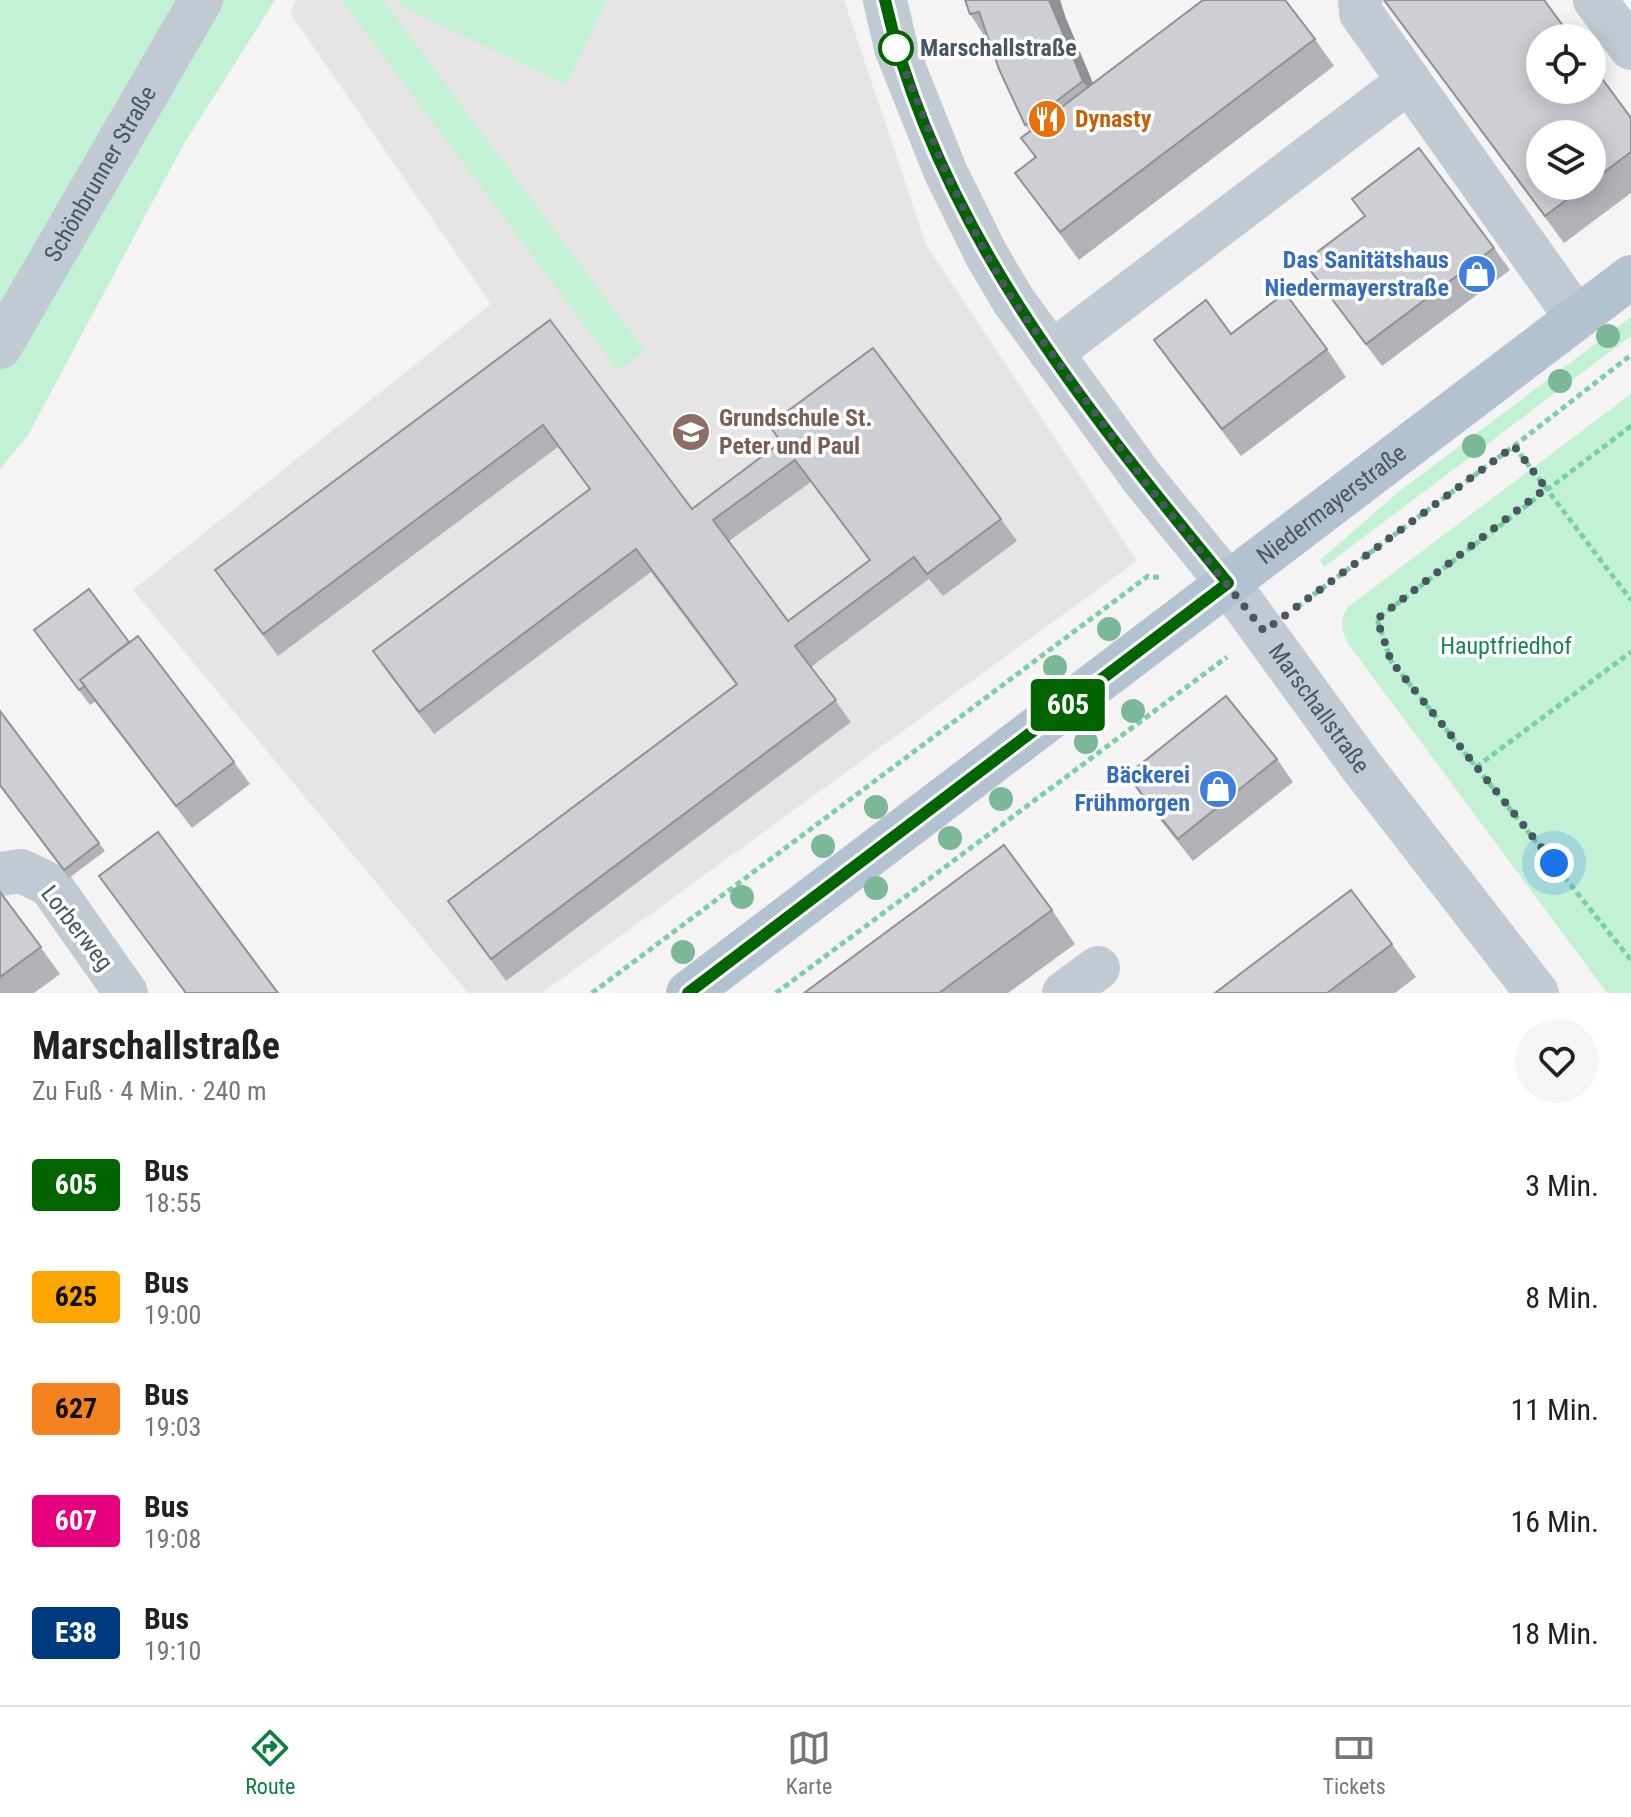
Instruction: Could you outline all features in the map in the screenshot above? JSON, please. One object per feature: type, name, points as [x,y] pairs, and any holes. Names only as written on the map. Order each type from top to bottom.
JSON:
[{"type":"main road","name":"Niedermayerstraße","points":[[688,993],[1631,277]]},
{"type":"street","name":"Schönbrunner Straße","points":[[0,347],[201,0]]},
{"type":"street","name":"Marschallstraße","points":[[885,0],[896,48],[946,173],[1006,288],[1143,479],[1228,583],[1361,766],[1537,993]]},
{"type":"street","points":[[1360,0],[1361,13],[1576,317]]},
{"type":"street","points":[[1595,0],[1631,48]]},
{"type":"street","points":[[1051,353],[1409,81]]},
{"type":"street","name":"Lorberweg","points":[[11,872],[50,885],[107,986]]},
{"type":"path","points":[[776,993],[1514,446],[1631,355]]},
{"type":"path","points":[[1631,426],[1377,619],[1391,661],[1631,960]]},
{"type":"path","points":[[1514,446],[1631,600]]},
{"type":"path","points":[[592,993],[1148,576],[1228,583]]},
{"type":"path","points":[[1476,767],[1631,652]]},
{"type":"shaded area","name":"Grundschule St. Peter und Paul","points":[[296,0],[844,0],[926,245],[1137,561],[542,993],[468,993],[133,590],[491,304],[290,13]]},
{"type":"green space","points":[[0,0],[275,0],[182,147],[28,435],[0,469]]},
{"type":"green space","points":[[341,0],[383,0],[645,351],[618,371]]},
{"type":"green space","points":[[401,0],[607,0],[566,85],[398,5]]},
{"type":"green space","points":[[1631,317],[1631,336],[1324,567],[1320,560],[1401,490]]},
{"type":"green space","name":"Hauptfriedhof","points":[[1631,394],[1631,993],[1607,993],[1349,645],[1342,621],[1348,607]]},
{"type":"building","points":[[965,0],[1049,0],[1083,81],[1025,125],[999,69],[979,12],[970,14]]},
{"type":"building","points":[[1203,0],[1285,0],[1315,39],[1060,232],[1015,173],[1036,157],[1021,138]]},
{"type":"building","points":[[1384,0],[1544,0],[1562,24],[1526,24],[1526,104],[1606,104],[1606,84],[1631,118],[1631,152],[1606,171],[1606,120],[1526,120],[1526,191]]},
{"type":"building","points":[[1419,148],[1494,248],[1366,344],[1304,262],[1365,216],[1352,199]]},
{"type":"building","points":[[1533,200],[1566,200],[1545,216]]},
{"type":"building","points":[[1285,293],[1327,349],[1222,429],[1154,340],[1206,300],[1231,334]]},
{"type":"building","points":[[550,320],[692,509],[781,442],[769,425],[873,348],[1001,519],[927,574],[914,557],[795,646],[836,700],[491,959],[448,901],[737,684],[636,549],[419,712],[373,651],[590,489],[543,425],[263,634],[215,570]],"holes":[[[795,460],[870,560],[788,621],[713,520]]]},
{"type":"building","points":[[89,589],[129,642],[80,680],[85,686],[79,690],[34,630]]},
{"type":"building","points":[[138,636],[234,762],[176,806],[80,680]]},
{"type":"building","name":"Bäckerei Frühmorgen","points":[[1226,696],[1277,759],[1178,839],[1127,775]]},
{"type":"building","points":[[0,711],[99,843],[64,870],[0,785]]},
{"type":"building","points":[[158,832],[278,993],[186,993],[99,876]]},
{"type":"building","points":[[1004,845],[1052,910],[939,993],[804,993]]},
{"type":"building","points":[[1351,890],[1392,944],[1327,993],[1215,993]]},
{"type":"building","points":[[0,892],[41,947],[0,977]]},
{"type":"bus line","name":"605","points":[[688,993],[1228,583],[1143,479],[1013,300],[986,254],[946,173],[896,48],[885,0]]},
{"type":"place","name":"Marschallstraße","points":[[896,48]]},
{"type":"place","name":"Dynasty","points":[[1047,119]]},
{"type":"place","name":"Das Sanitätshaus Niedermayerstraße","points":[[1477,274]]},
{"type":"place","name":"Grundschule St. Peter und Paul","points":[[691,432]]},
{"type":"place","name":"Bäckerei Frühmorgen","points":[[1218,789]]},
{"type":"route","points":[[896,48],[946,173],[986,254],[1013,300],[1143,479],[1264,631],[1514,446],[1546,488],[1377,619],[1391,661],[1554,863]]}]
